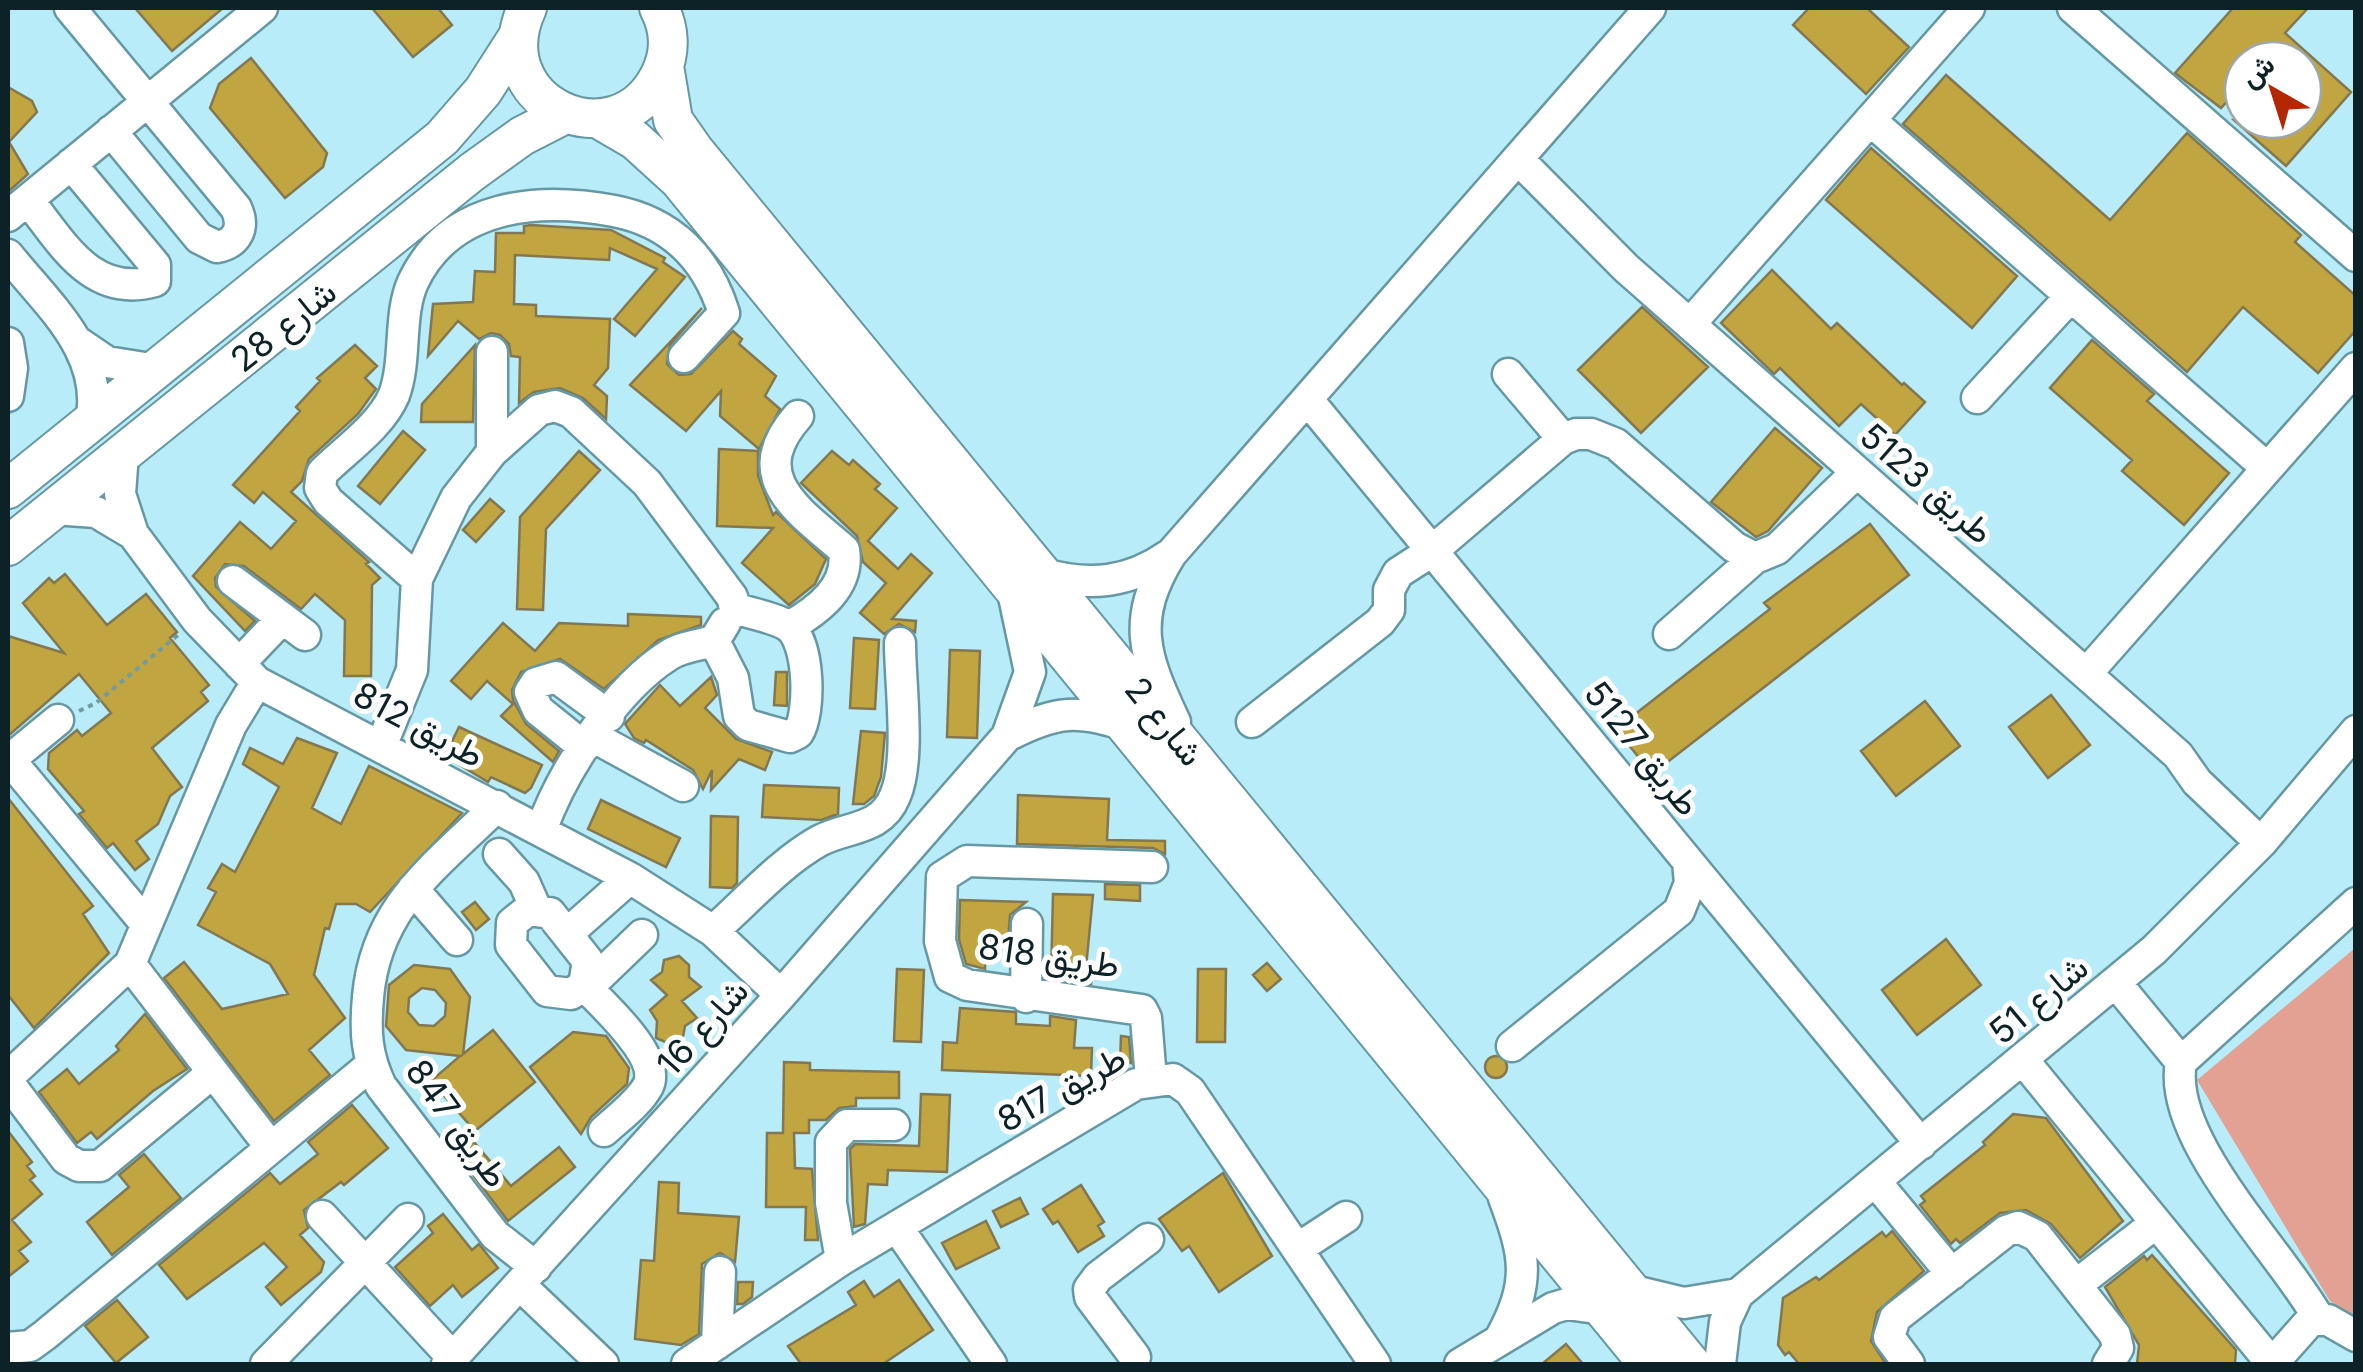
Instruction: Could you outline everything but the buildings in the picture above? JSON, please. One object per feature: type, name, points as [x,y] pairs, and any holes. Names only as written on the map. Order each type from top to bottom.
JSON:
[{"type":"main road","name":"شارع 2","points":[[519,19],[529,84],[582,116],[635,140],[679,180],[1028,582],[1189,751],[1616,1300],[1648,1364]]},
{"type":"main road","name":"شارع 28","points":[[8,489],[90,427],[442,138],[484,91],[519,19]]},
{"type":"main road","name":"شارع 2","points":[[670,29],[674,120],[1028,582],[1131,727],[1501,1191],[1616,1300],[1691,1364]]},
{"type":"main road","name":"شارع 28","points":[[8,546],[472,172],[522,136],[640,102],[670,29]]},
{"type":"street","points":[[70,8],[236,208],[241,228],[236,238],[218,247],[199,238],[111,131]]},
{"type":"street","points":[[71,164],[155,265],[155,281],[107,282],[90,274],[18,208],[71,164],[111,131],[262,8]]},
{"type":"street","points":[[1189,751],[1145,649],[1148,598],[1171,554],[1650,8]]},
{"type":"street","points":[[1690,324],[1969,8]]},
{"type":"street","points":[[2074,8],[2356,256]]},
{"type":"street","points":[[1870,120],[2268,468]]},
{"type":"street","name":"طريق 5123","points":[[1510,168],[2178,755],[2208,771],[2267,835]]},
{"type":"street","points":[[417,580],[328,500],[320,488],[322,474],[385,412],[395,392],[413,283],[441,245],[482,217],[522,204],[577,204],[643,216],[696,252],[724,314],[684,358]]},
{"type":"street","points":[[8,255],[19,292],[79,343],[107,362],[157,370]]},
{"type":"street","points":[[1977,398],[2071,296]]},
{"type":"street","points":[[8,343],[12,368],[8,396]]},
{"type":"street","points":[[79,343],[94,384],[90,427]]},
{"type":"street","points":[[492,352],[492,452]]},
{"type":"street","points":[[2086,674],[2356,368]]},
{"type":"street","points":[[1508,374],[1563,439]]},
{"type":"street","name":"طريق 5127","points":[[1307,399],[1920,1144]]},
{"type":"street","points":[[382,744],[406,695],[412,670],[417,580],[456,498],[492,452],[539,410],[555,406],[571,412],[646,483],[732,597],[735,608],[714,641],[671,653],[595,733],[553,797],[542,828]]},
{"type":"street","points":[[789,627],[813,612],[841,583],[846,563],[844,550],[782,496],[776,483],[780,437],[798,416]]},
{"type":"street","points":[[1252,722],[1380,622],[1389,610],[1390,590],[1398,574],[1432,551],[1563,439],[1591,434],[1616,444],[1734,547],[1755,558]]},
{"type":"street","name":"طريق 812","points":[[123,453],[120,494],[132,534],[197,620],[248,673],[630,878],[713,930],[781,996]]},
{"type":"street","points":[[1668,634],[1755,558],[1776,549],[1857,472]]},
{"type":"street","name":"طريق 812","points":[[53,509],[96,512],[132,534]]},
{"type":"street","points":[[1028,582],[1112,581],[1134,575],[1171,554]]},
{"type":"street","points":[[210,1074],[100,1166],[80,1166],[66,1159],[8,1080],[130,964],[146,924],[162,898],[248,673],[293,627],[233,581]]},
{"type":"street","name":"شارع 16","points":[[450,1361],[781,996],[1007,736],[1030,672],[1028,582]]},
{"type":"street","points":[[714,641],[734,678],[738,716],[748,725],[790,736],[802,727],[804,652],[789,627],[735,608]]},
{"type":"street","points":[[713,930],[795,858],[819,842],[878,819],[895,798],[901,773],[900,642]]},
{"type":"street","name":"شارع 16","points":[[1007,736],[1040,719],[1068,712],[1131,727]]},
{"type":"street","points":[[58,720],[8,760],[146,924]]},
{"type":"street","name":"شارع 51","points":[[1460,1364],[1553,1308],[1568,1304],[1616,1300],[1684,1303],[1738,1294],[2116,983],[2191,916],[2356,732]]},
{"type":"street","points":[[595,733],[683,786]]},
{"type":"street","name":"طريق 847","points":[[497,806],[413,889],[384,928],[371,966],[365,1032],[371,1065],[381,1086],[495,1235],[603,1364]]},
{"type":"street","points":[[498,854],[530,891],[536,908]]},
{"type":"street","name":"طريق 818","points":[[1152,866],[967,861],[942,877],[940,940],[950,976],[967,985],[1026,997],[1142,1010],[1152,1079]]},
{"type":"street","points":[[1512,1046],[1678,910],[1690,884],[1688,862]]},
{"type":"street","points":[[568,933],[630,878]]},
{"type":"street","points":[[413,889],[456,940]]},
{"type":"street","points":[[2320,1319],[2197,1144],[2177,1082],[2182,1062],[2356,903]]},
{"type":"street","points":[[642,935],[586,986],[571,994],[554,995],[514,951],[509,937],[512,923],[522,912],[536,908],[550,913],[588,961],[586,986],[643,1051],[651,1066],[647,1088],[610,1125],[644,1147]]},
{"type":"street","points":[[1026,997],[1027,924]]},
{"type":"street","points":[[130,964],[210,1074],[270,1145]]},
{"type":"street","points":[[2116,983],[2182,1062]]},
{"type":"street","points":[[2023,1060],[2272,1364],[2303,1325],[2320,1319],[2336,1323],[2356,1336]]},
{"type":"street","points":[[8,1348],[30,1346],[45,1335],[371,1065]]},
{"type":"street","name":"طريق 817","points":[[687,1364],[840,1260],[1136,1084],[1173,1079],[1190,1091],[1376,1364]]},
{"type":"street","points":[[840,1260],[831,1203],[835,1133],[846,1125],[894,1125]]},
{"type":"street","points":[[1876,1181],[1952,1274]]},
{"type":"street","points":[[1500,1339],[1520,1297],[1524,1275],[1520,1242],[1501,1191]]},
{"type":"street","points":[[322,1216],[450,1361]]},
{"type":"street","points":[[1297,1249],[1346,1216]]},
{"type":"street","points":[[266,1364],[408,1219]]},
{"type":"street","points":[[2076,1285],[2156,1223]]},
{"type":"street","points":[[897,1226],[991,1364]]},
{"type":"street","points":[[1908,1364],[1892,1344],[1891,1324],[2006,1231],[2018,1227],[2037,1236],[2115,1335],[2118,1348],[2108,1364]]},
{"type":"street","points":[[1133,1362],[1089,1289],[1148,1239]]},
{"type":"street","points":[[717,1344],[720,1272]]},
{"type":"street","points":[[1720,1364],[1725,1322],[1738,1294]]},
{"type":"path","points":[[58,720],[96,703],[197,620]]},
{"type":"shaded area","points":[[2355,948],[2355,1319],[2330,1301],[2197,1080]]}]
